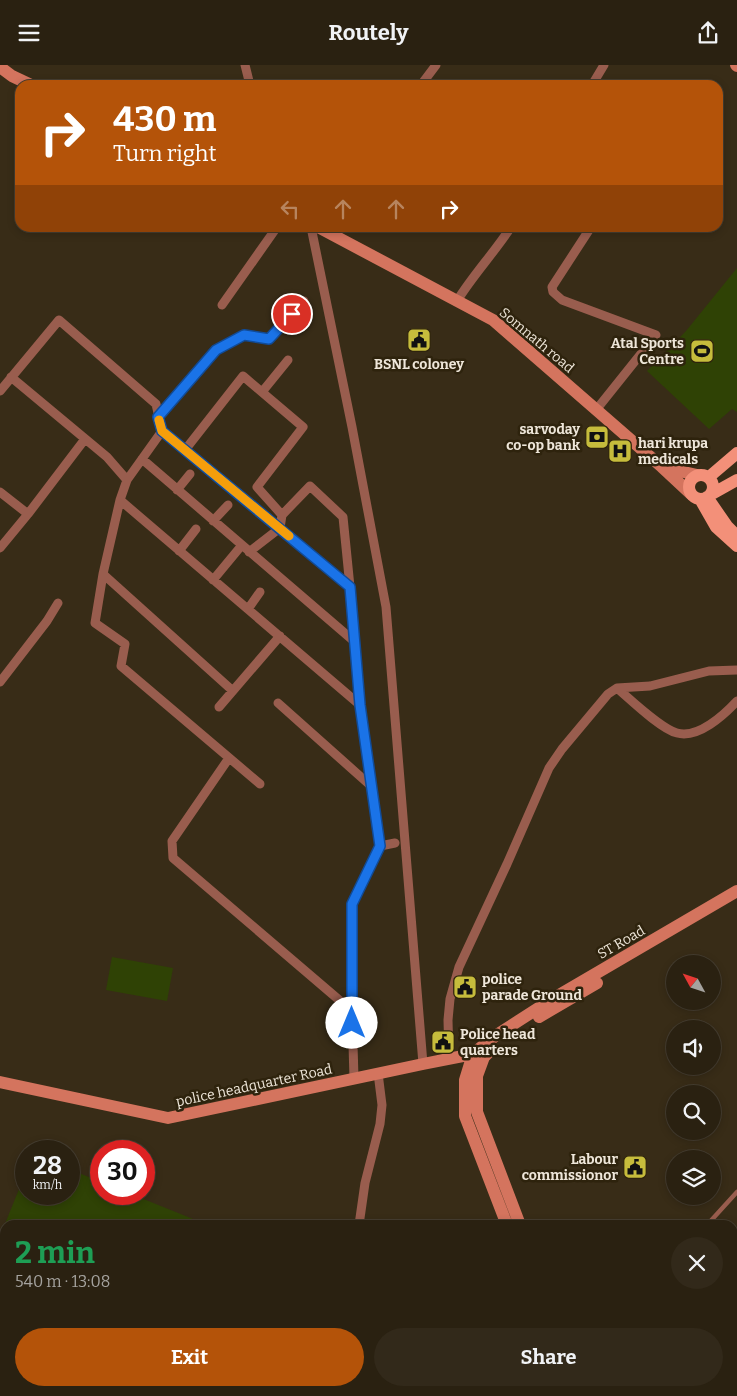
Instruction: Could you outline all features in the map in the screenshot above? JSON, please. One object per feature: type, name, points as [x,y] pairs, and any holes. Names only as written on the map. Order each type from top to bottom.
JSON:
[{"type":"main road","points":[[737,453],[703,476],[692,478],[689,483],[689,489],[702,497],[737,536]]},
{"type":"main road","points":[[702,497],[713,485],[703,476]]},
{"type":"main road","points":[[702,497],[737,480]]},
{"type":"main road","points":[[702,497],[716,527],[737,546]]},
{"type":"street","points":[[245,65],[249,80]]},
{"type":"street","points":[[425,80],[436,65]]},
{"type":"street","points":[[595,80],[604,65]]},
{"type":"street","points":[[0,67],[20,80]]},
{"type":"street","points":[[222,305],[273,232]]},
{"type":"street","points":[[312,232],[386,607],[423,1064]]},
{"type":"street","name":"Somnath road","points":[[327,232],[493,320],[662,467],[703,476]]},
{"type":"street","points":[[457,301],[472,278],[509,232]]},
{"type":"street","points":[[588,232],[552,287],[553,292],[562,299],[656,335],[596,410]]},
{"type":"street","points":[[158,417],[216,350],[244,335],[269,339],[304,301]]},
{"type":"street","points":[[0,391],[60,320],[156,404],[162,431],[350,587]]},
{"type":"street","points":[[262,392],[288,360]]},
{"type":"street","points":[[185,450],[243,376],[303,427],[257,487],[282,515]]},
{"type":"street","points":[[11,377],[107,457],[127,480]]},
{"type":"street","points":[[162,431],[127,480],[120,500],[95,623],[125,644],[121,666],[260,784]]},
{"type":"street","points":[[0,548],[85,439]]},
{"type":"street","points":[[142,459],[355,642]]},
{"type":"street","points":[[662,467],[702,497]]},
{"type":"street","points":[[177,490],[190,474]]},
{"type":"street","points":[[249,552],[280,528],[282,515],[310,486],[343,517],[360,705],[380,846],[352,904],[354,1078]]},
{"type":"street","points":[[0,492],[28,514]]},
{"type":"street","points":[[120,500],[360,705]]},
{"type":"street","points":[[213,521],[228,505]]},
{"type":"street","points":[[179,551],[196,529]]},
{"type":"street","points":[[214,580],[242,545]]},
{"type":"street","points":[[104,574],[233,691]]},
{"type":"street","points":[[248,609],[260,592]]},
{"type":"street","points":[[0,683],[47,621],[58,603]]},
{"type":"street","points":[[220,707],[280,636]]},
{"type":"street","points":[[449,1059],[448,1020],[450,999],[459,967],[550,768],[562,749],[608,694],[617,688],[650,687],[709,671],[737,670]]},
{"type":"street","points":[[617,688],[662,725],[676,733],[685,734],[713,723],[737,701]]},
{"type":"street","points":[[278,703],[372,786]]},
{"type":"street","points":[[229,758],[172,841],[173,858],[352,1011]]},
{"type":"street","points":[[380,846],[395,843]]},
{"type":"street","name":"ST Road","points":[[505,1220],[465,1116],[465,1080],[479,1056],[495,1036],[554,998],[737,891]]},
{"type":"street","name":"ST Road","points":[[479,1056],[502,1040],[737,900]]},
{"type":"street","points":[[479,1056],[477,1112],[518,1220]]},
{"type":"street","name":"police headquarter Road","points":[[0,1082],[168,1118],[423,1064],[479,1056]]},
{"type":"street","points":[[360,1220],[365,1183],[380,1124],[382,1105],[378,1073]]},
{"type":"lane","points":[[712,1220],[737,1192]]},
{"type":"green space","name":"Atal Sports Centre","points":[[737,268],[737,412],[732,409],[709,429],[647,371],[686,331]]},
{"type":"green space","points":[[112,957],[173,968],[167,1001],[106,990]]},
{"type":"green space","points":[[80,1173],[90,1178],[90,1205],[155,1204],[196,1220],[6,1220],[15,1199],[15,1205],[80,1205]]},
{"type":"slow traffic","points":[[159,420],[162,431],[289,536]]},
{"type":"place","name":"BSNL coloney","points":[[419,340]]},
{"type":"place","name":"Atal Sports Centre","points":[[702,351]]},
{"type":"place","name":"sarvoday co-op bank","points":[[597,437]]},
{"type":"place","name":"hari krupa medicals","points":[[620,451]]},
{"type":"place","name":"police parade Ground","points":[[465,987]]},
{"type":"place","name":"Police head quarters","points":[[443,1042]]},
{"type":"place","name":"Labour commissionor","points":[[635,1167]]},
{"type":"route","points":[[292,314],[269,339],[244,335],[216,350],[158,417],[162,431],[350,587],[360,705],[380,846],[352,904],[352,1023]]}]
